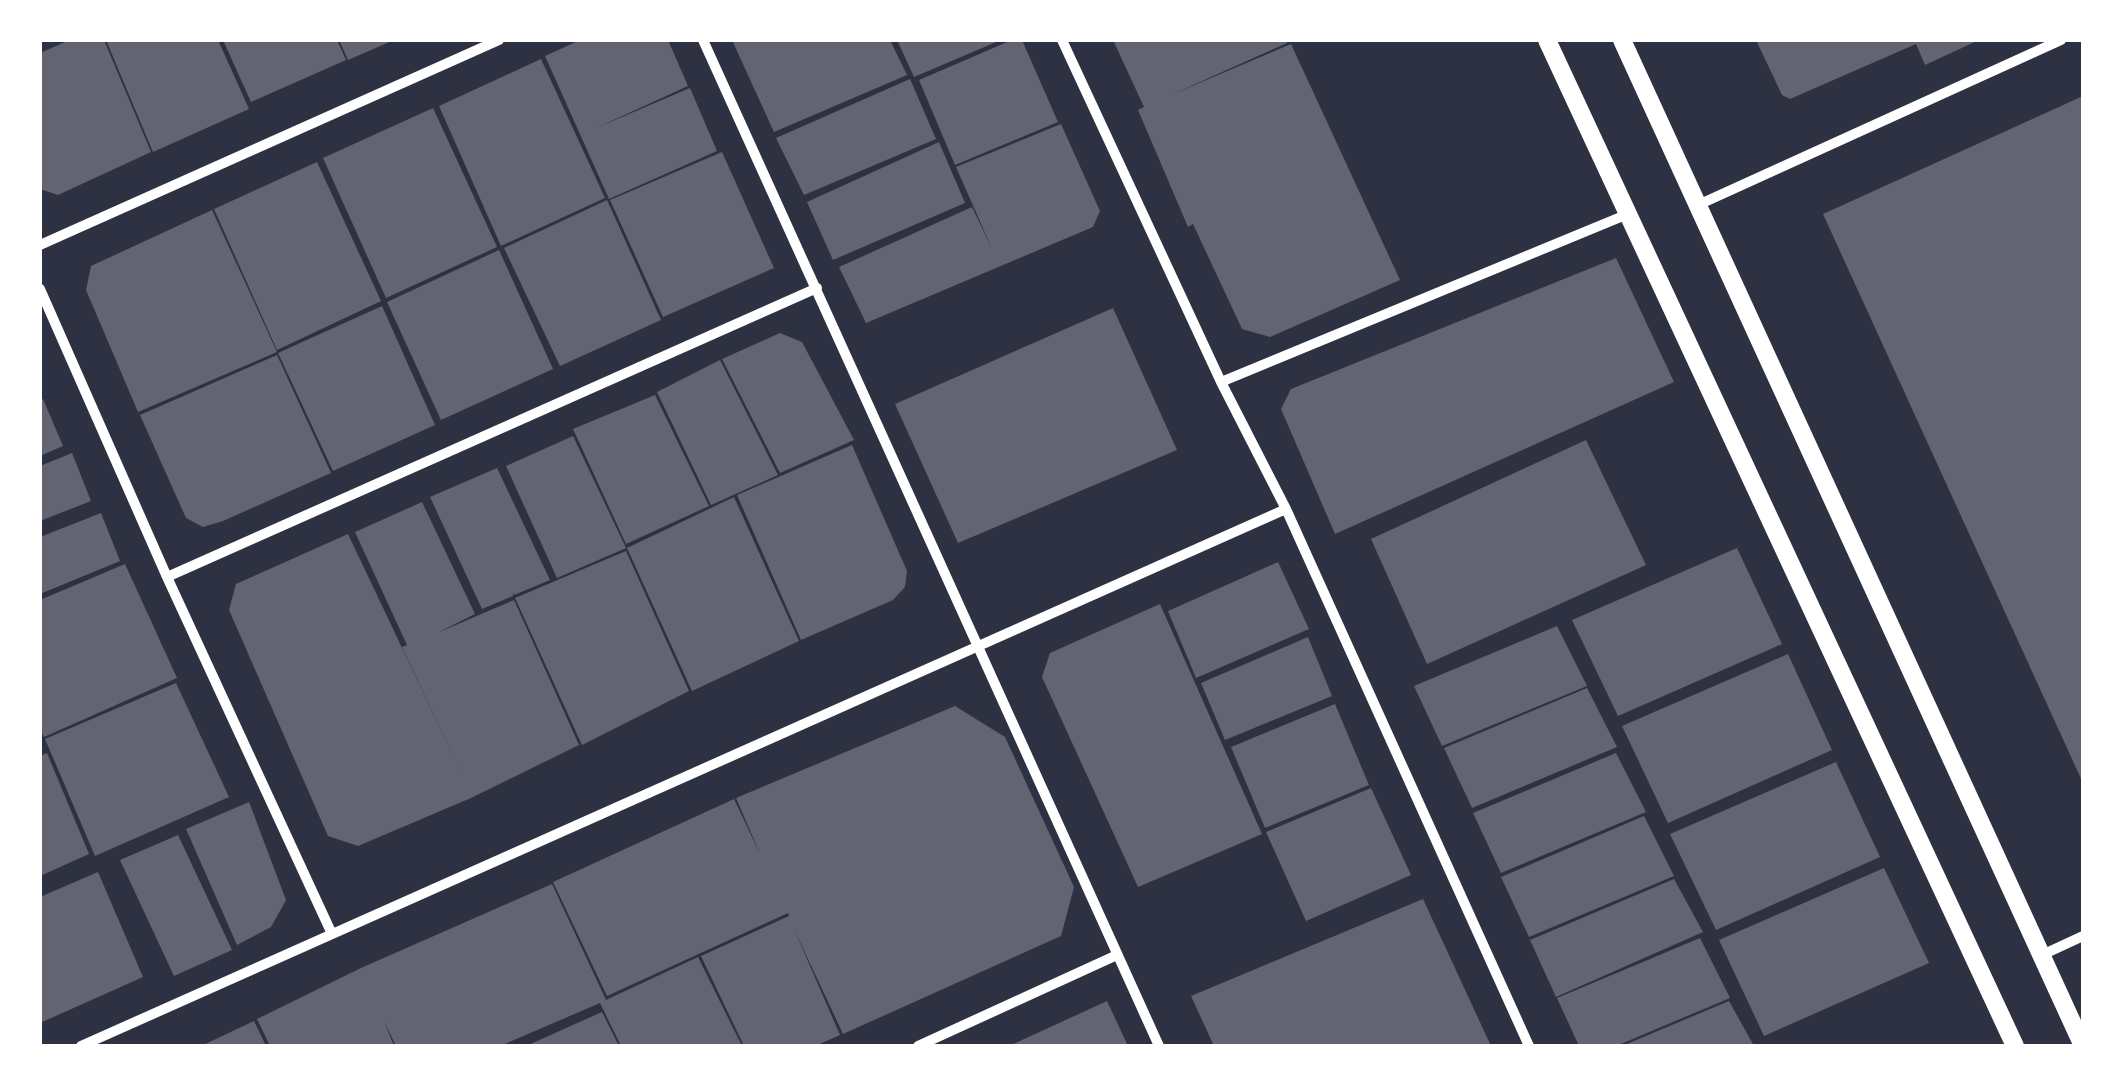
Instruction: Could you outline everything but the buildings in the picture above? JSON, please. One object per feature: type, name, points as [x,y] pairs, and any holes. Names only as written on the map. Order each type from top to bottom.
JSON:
[{"type":"street","points":[[40,245],[499,40]]},
{"type":"street","points":[[703,40],[1159,1046]]},
{"type":"street","points":[[1062,40],[1286,510],[1530,1046]]},
{"type":"street","points":[[1547,40],[2015,1046]]},
{"type":"street","points":[[1622,40],[2083,1046]]},
{"type":"street","points":[[1698,205],[2062,40]]},
{"type":"street","points":[[1222,382],[1628,214]]},
{"type":"street","points":[[167,576],[817,288]]},
{"type":"street","points":[[40,290],[332,934]]},
{"type":"street","points":[[81,1046],[1286,510]]},
{"type":"street","points":[[2042,956],[2083,936]]},
{"type":"street","points":[[918,1046],[1116,956]]}]
